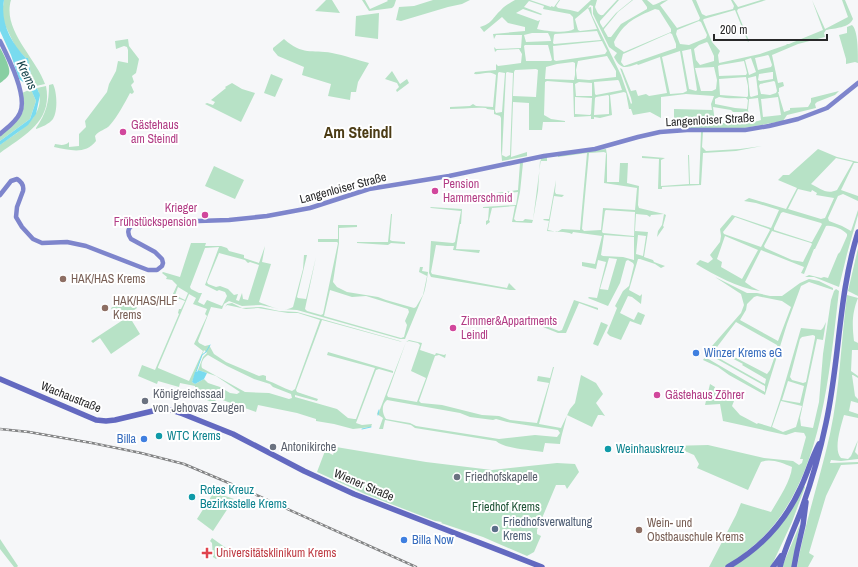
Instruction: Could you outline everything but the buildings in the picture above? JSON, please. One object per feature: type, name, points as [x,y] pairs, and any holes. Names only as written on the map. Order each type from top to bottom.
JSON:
[{"type":"main road","points":[[794,567],[808,492],[831,395],[842,298],[858,232]]},
{"type":"main road","name":"Wachaustraße","points":[[0,379],[96,420],[115,420],[157,410],[171,410],[183,414]]},
{"type":"main road","name":"Wiener Straße","points":[[183,414],[233,434],[304,471],[354,494],[430,525],[479,542],[533,565],[542,567]]},
{"type":"main road","points":[[728,567],[756,547],[782,519],[799,491],[812,456],[822,437]]},
{"type":"main road","points":[[780,567],[783,553],[808,492]]},
{"type":"main road","points":[[773,567],[783,553]]},
{"type":"street","points":[[0,41],[15,75],[22,104],[18,117],[0,134]]},
{"type":"street","name":"Langenloiser Straße","points":[[0,195],[11,180],[21,182],[24,188],[17,207],[16,217],[28,235],[37,241],[42,243],[67,242],[79,244],[148,270],[157,270],[162,266],[162,259],[155,252],[131,239],[128,235],[128,231],[132,224],[140,222],[229,220],[267,216],[310,208],[373,189],[449,176],[544,156],[595,149],[654,133],[688,130],[745,130],[769,126],[798,119],[827,108],[858,83]]},
{"type":"green space","points":[[4,0],[11,0],[11,22],[15,33],[41,74],[45,84],[36,86],[31,75],[29,63],[16,48],[4,23],[2,13]]},
{"type":"green space","points":[[326,0],[332,0],[340,13],[315,11]]},
{"type":"green space","points":[[362,0],[365,0],[370,9],[388,1],[387,0],[396,0],[392,8],[369,11]]},
{"type":"green space","points":[[433,0],[470,0],[462,4],[401,21],[396,20],[399,7],[414,6]]},
{"type":"green space","points":[[515,0],[530,0],[554,7],[560,0],[556,6],[558,8],[578,12],[591,0],[597,0],[595,7],[600,15],[603,15],[617,0],[619,0],[600,21],[603,28],[616,13],[633,0],[618,12],[604,29],[608,37],[611,37],[621,24],[647,9],[642,0],[647,0],[653,5],[668,0],[660,5],[677,28],[699,20],[700,18],[692,0],[696,0],[702,14],[706,16],[733,9],[734,6],[731,0],[733,0],[738,7],[761,0],[766,0],[738,9],[737,11],[749,41],[748,42],[735,10],[703,20],[712,42],[720,51],[718,55],[719,63],[760,54],[823,30],[812,0],[825,29],[848,17],[842,0],[845,0],[853,19],[845,26],[826,30],[824,33],[825,37],[798,44],[772,55],[778,83],[783,82],[784,86],[779,88],[778,92],[784,112],[790,110],[790,108],[808,107],[811,102],[811,98],[839,91],[835,95],[817,102],[815,104],[816,108],[787,115],[783,121],[744,128],[687,128],[687,123],[674,125],[674,109],[712,110],[711,104],[714,96],[686,94],[661,97],[661,118],[650,112],[633,115],[631,109],[629,109],[626,93],[624,92],[610,95],[612,115],[600,118],[594,117],[594,119],[591,119],[591,116],[574,117],[573,83],[547,81],[545,82],[544,115],[551,119],[565,122],[543,122],[542,130],[529,130],[529,103],[513,102],[511,157],[527,152],[527,156],[502,161],[500,116],[494,114],[494,110],[486,108],[450,109],[450,107],[470,106],[473,104],[476,106],[493,107],[496,75],[491,73],[474,74],[475,72],[496,70],[496,64],[498,66],[521,63],[522,54],[519,49],[497,50],[495,52],[494,47],[496,49],[521,48],[522,35],[496,35],[494,39],[493,34],[525,31],[525,27],[508,23],[502,17],[484,32],[480,27],[490,22],[504,7]],"holes":[[[529,1],[544,6],[543,9],[570,14],[573,17],[574,29],[571,31],[562,32],[537,29],[540,20],[538,21],[516,13],[523,9],[541,15],[542,14],[524,7]],[[590,5],[593,6],[593,14],[609,47],[617,53],[614,57],[621,66],[626,67],[638,65],[660,57],[667,93],[638,96],[636,90],[631,91],[622,69],[620,68],[631,98],[631,104],[621,75],[592,15],[591,7],[588,8]],[[588,8],[597,29],[580,31],[578,30],[575,19]],[[655,9],[659,10],[671,29],[671,32],[624,52],[615,46],[614,42],[626,25]],[[699,21],[701,22],[707,35],[706,38],[689,45],[680,44],[676,34],[677,30]],[[597,31],[601,40],[554,44],[555,34]],[[532,33],[548,33],[551,41],[526,42],[524,35]],[[670,33],[672,34],[676,48],[624,66],[621,62],[623,54]],[[602,41],[607,51],[605,54],[556,61],[554,60],[553,46]],[[707,42],[714,56],[714,61],[700,65],[696,60],[694,49]],[[548,45],[552,60],[526,61],[524,46]],[[691,49],[697,90],[689,89],[682,51]],[[680,51],[687,91],[683,93],[670,94],[662,57]],[[768,55],[772,65],[771,67],[758,70],[755,58]],[[607,56],[616,71],[616,77],[589,80],[577,79],[576,70],[578,61]],[[751,58],[756,72],[749,75],[745,60]],[[744,61],[747,73],[746,75],[719,76],[718,66]],[[573,62],[575,63],[574,80],[545,79],[546,67]],[[714,67],[717,80],[716,89],[712,91],[701,91],[695,68]],[[515,70],[538,70],[536,97],[513,96]],[[499,72],[505,73],[502,112],[496,113],[495,111]],[[772,72],[773,79],[760,81],[758,80],[759,74]],[[506,73],[513,73],[510,155],[506,157],[502,155]],[[756,76],[758,95],[750,96],[748,78]],[[746,77],[748,96],[720,95],[719,79]],[[618,80],[622,90],[596,95],[594,82]],[[579,82],[592,83],[592,96],[576,96],[575,84]],[[775,82],[777,91],[776,93],[770,95],[761,94],[760,84]],[[609,96],[609,114],[594,115],[596,97]],[[575,97],[592,98],[590,115],[575,114]],[[719,97],[746,98],[748,100],[747,109],[715,104],[715,99]],[[778,97],[781,115],[763,117],[761,99]],[[758,98],[761,120],[751,122],[748,110],[749,99]],[[713,107],[731,110],[733,112],[744,112],[748,115],[749,123],[716,123]]]},
{"type":"green space","points":[[379,13],[378,39],[355,36],[356,16]]},
{"type":"green space","points":[[852,25],[857,36],[858,63],[855,62],[846,64],[839,35],[847,33],[847,27]]},
{"type":"green space","points":[[128,39],[129,46],[139,59],[136,73],[132,76],[134,82],[131,85],[134,92],[132,94],[130,93],[110,125],[98,132],[95,136],[96,141],[92,145],[82,150],[54,147],[55,144],[64,145],[69,142],[69,147],[79,146],[79,134],[86,127],[85,121],[107,92],[109,84],[116,71],[118,61],[128,63],[127,47],[124,46],[116,49],[115,41]]},
{"type":"green space","points":[[284,39],[302,50],[337,54],[369,63],[358,82],[356,92],[351,92],[350,100],[328,96],[331,84],[302,75],[304,67],[278,56],[273,48]]},
{"type":"green space","points":[[0,48],[9,68],[9,74],[0,83]]},
{"type":"green space","points":[[392,71],[400,84],[407,79],[409,83],[397,92],[396,90],[399,87],[397,83],[385,79]]},
{"type":"green space","points":[[271,74],[283,79],[275,97],[264,93]]},
{"type":"green space","points":[[232,83],[242,89],[255,93],[241,122],[205,104],[207,103],[213,105],[215,102],[211,100],[226,88],[225,87]]},
{"type":"green space","points":[[53,84],[56,102],[55,116],[50,122],[36,129],[46,108],[49,85]]},
{"type":"green space","points":[[46,86],[47,98],[45,109],[41,118],[27,133],[0,153],[0,145],[30,122],[39,106],[40,98],[37,88]]},
{"type":"green space","points":[[31,89],[36,101],[30,119],[0,141],[0,136],[22,114],[24,104],[22,93]]},
{"type":"green space","points":[[701,132],[703,132],[702,147],[706,151],[762,146],[736,151],[703,153],[701,185],[662,187],[662,189],[658,189],[659,159],[642,158],[642,156],[665,158],[661,160],[661,186],[689,184],[689,155],[690,184],[699,184]]},
{"type":"green space","points":[[606,149],[607,182],[619,182],[620,163],[628,163],[627,183],[639,186],[639,208],[664,214],[651,215],[650,217],[647,215],[636,214],[635,231],[648,232],[644,257],[665,266],[661,268],[655,264],[638,259],[629,290],[640,296],[642,294],[641,304],[632,297],[628,296],[620,313],[634,320],[638,312],[645,315],[641,325],[630,321],[621,340],[610,336],[607,333],[617,308],[615,306],[623,291],[629,286],[634,265],[633,263],[628,260],[626,261],[620,283],[608,306],[588,298],[597,298],[606,262],[598,260],[596,269],[582,266],[582,262],[595,264],[602,236],[573,232],[572,234],[567,232],[558,232],[562,229],[580,230],[587,153],[558,157],[558,155]],"holes":[[[589,153],[606,153],[604,183],[637,188],[635,210],[603,208],[601,230],[584,231],[582,229]],[[605,211],[635,212],[634,236],[603,233]],[[604,235],[634,237],[634,260],[623,257],[601,255]],[[638,235],[646,236],[643,256],[636,254]],[[609,258],[617,259],[608,290],[600,289]]]},
{"type":"green space","points":[[818,149],[837,157],[858,162],[854,163],[841,190],[858,196],[858,201],[843,194],[838,196],[828,218],[829,221],[851,231],[858,210],[839,287],[814,277],[805,277],[809,275],[828,278],[847,236],[843,230],[832,226],[826,226],[814,249],[804,274],[801,273],[804,267],[761,250],[745,282],[760,291],[735,284],[696,264],[700,260],[708,263],[713,259],[710,255],[720,242],[720,229],[732,215],[771,228],[779,210],[744,201],[749,198],[786,209],[797,188],[778,180],[783,175],[789,175]],"holes":[[[836,158],[853,162],[837,190],[830,192],[811,184]],[[798,189],[811,192],[812,190],[817,193],[816,195],[834,198],[825,218],[821,219],[788,209]],[[783,212],[822,224],[812,242],[774,230],[781,213]],[[735,217],[770,230],[761,247],[724,234],[723,232]],[[772,231],[812,244],[803,262],[792,260],[765,248],[764,246]],[[725,236],[758,250],[742,279],[721,267],[722,262],[717,259]]]},
{"type":"green space","points":[[547,157],[547,161],[541,161],[541,158]]},
{"type":"green space","points":[[520,163],[523,163],[520,192],[514,219],[516,221],[523,221],[525,219],[533,220],[532,223],[512,222],[515,206],[492,208],[489,220],[490,222],[486,225],[489,208],[483,207],[516,205],[518,192],[482,195],[518,190]]},
{"type":"green space","points":[[214,166],[244,180],[235,199],[205,186]]},
{"type":"green space","points":[[539,171],[538,191],[533,220]]},
{"type":"green space","points":[[556,180],[556,194],[564,195],[562,197],[554,196],[548,230],[555,232],[547,231],[549,221],[543,220],[549,219]]},
{"type":"green space","points":[[430,207],[462,209],[461,224],[456,249],[480,250],[479,253],[453,250],[454,246],[436,245],[431,272],[432,274],[507,288],[509,283],[516,290],[431,277],[429,273],[431,241],[455,242],[461,211]]},
{"type":"green space","points":[[391,214],[390,240],[405,242],[405,244],[391,243],[388,245],[357,243],[388,242]]},
{"type":"green space","points":[[664,214],[666,215],[664,227],[657,237],[658,231],[662,225]]},
{"type":"green space","points":[[338,225],[357,225],[357,227],[339,228],[339,243],[333,282],[337,287],[347,292],[378,297],[414,308],[423,295],[427,276],[419,272],[420,267],[423,267],[422,271],[428,272],[424,293],[405,339],[400,339],[297,310],[285,309],[293,307],[303,269],[304,255],[307,255],[297,297],[306,299],[316,257],[305,309],[321,315],[323,314],[338,243],[318,242],[318,239],[338,239]],"holes":[[[330,290],[352,297],[366,296],[408,309],[409,312],[405,321],[407,325],[404,337],[401,338],[324,316]]]},
{"type":"green space","points":[[191,243],[206,243],[205,246],[221,246],[227,248],[229,251],[244,255],[244,258],[259,263],[265,246],[262,262],[271,264],[259,302],[276,308],[261,305],[242,306],[229,301],[224,304],[222,309],[211,307],[198,341],[205,346],[209,345],[214,354],[226,362],[259,376],[266,376],[266,380],[292,391],[295,389],[320,320],[298,313],[288,313],[258,308],[246,309],[227,305],[225,307],[227,304],[232,303],[242,308],[261,307],[279,311],[297,312],[400,341],[402,342],[322,320],[296,390],[297,392],[318,399],[317,401],[295,395],[295,397],[337,409],[348,418],[356,419],[375,368],[327,355],[328,352],[393,371],[393,373],[379,369],[376,370],[356,423],[362,425],[372,424],[371,427],[353,429],[316,421],[316,419],[297,413],[258,405],[256,412],[217,398],[214,403],[195,395],[195,386],[180,383],[179,387],[158,381],[157,384],[138,376],[142,365],[155,370],[179,314],[179,309],[181,309],[185,301],[172,296],[177,285],[172,280],[166,279],[167,277],[162,273],[180,277]],"holes":[[[219,247],[205,285],[217,291],[219,290],[225,292],[227,296],[222,306],[207,300],[204,305],[198,302],[202,293],[199,293],[190,287],[205,248]],[[219,253],[245,260],[248,263],[250,262],[259,265],[248,300],[243,299],[242,293],[239,301],[236,300],[238,294],[234,295],[228,289],[208,284],[207,282]],[[178,287],[188,293],[185,300],[175,295]],[[189,294],[196,298],[193,304],[207,309],[205,314],[207,316],[194,344],[203,351],[189,381],[158,367]],[[204,350],[207,353],[203,357],[198,370],[216,376],[240,392],[237,394],[230,393],[220,387],[208,383],[204,379],[195,384],[192,382]],[[208,355],[254,379],[270,384],[273,387],[291,394],[292,398],[289,399],[269,393],[245,392],[202,368],[202,362]]]},
{"type":"green space","points":[[858,248],[858,296],[848,291]]},
{"type":"green space","points":[[715,277],[747,293],[757,293],[770,296],[782,296],[800,283],[809,279],[819,281],[833,288],[833,290],[809,282],[801,286],[787,324],[765,395],[729,375],[718,367],[703,360],[705,357],[765,392],[765,386],[708,354],[712,349],[718,352],[715,356],[765,384],[766,379],[712,346],[741,313],[744,305],[741,294]],"holes":[[[757,296],[782,301],[791,307],[778,341],[740,320],[746,310],[747,304]],[[736,322],[777,345],[778,347],[770,370],[767,374],[717,348]]]},
{"type":"green space","points":[[836,289],[839,291],[826,393],[808,462],[794,494],[776,522],[753,546],[728,566],[709,567],[741,503],[771,512],[787,484],[792,467],[773,461],[761,462],[748,490],[697,468],[699,464],[694,455],[680,449],[668,447],[708,445],[764,458],[793,461],[799,465],[802,463],[803,459],[800,459],[806,437],[804,433],[795,432],[786,435],[723,421],[720,404],[705,405],[710,384],[715,387],[714,391],[734,401],[732,406],[740,415],[757,424],[771,427],[801,328],[821,330],[826,322],[823,340],[817,339],[800,418],[801,426],[813,428],[819,402],[823,354],[831,300]],"holes":[[[813,335],[815,338],[806,382],[803,383],[792,380],[790,377],[800,339],[802,337]],[[788,381],[804,386],[800,403],[782,400]],[[781,401],[802,406],[796,427],[783,432],[772,427]]]},
{"type":"green space","points":[[847,295],[858,298],[853,324],[854,341],[858,343],[858,350],[852,350],[851,371],[858,376],[858,378],[852,375],[855,396],[858,399],[858,403],[851,401],[849,411],[858,414],[858,418],[844,415],[838,438],[838,449],[841,458],[848,459],[851,456],[858,440],[855,452],[858,455],[858,459],[841,461],[831,460],[830,463],[858,462],[858,464],[841,465],[826,496],[809,553],[814,556],[808,567],[797,567],[830,434],[838,382]]},
{"type":"green space","points":[[129,296],[137,308],[119,321],[111,308]]},
{"type":"green space","points":[[574,300],[598,308],[598,310],[579,303],[566,333],[558,333],[543,327],[543,325],[559,331],[562,330]]},
{"type":"green space","points":[[129,316],[140,334],[111,354],[100,338],[93,343],[91,341]]},
{"type":"green space","points":[[601,322],[608,325],[598,346],[593,344]]},
{"type":"green space","points":[[409,340],[422,343],[420,350],[435,355],[436,353],[446,354],[445,358],[439,355],[435,356],[419,401],[421,403],[442,405],[482,415],[499,416],[510,420],[537,423],[549,383],[537,381],[538,376],[550,378],[554,367],[539,424],[561,428],[567,416],[560,444],[545,443],[543,452],[525,450],[505,446],[496,441],[415,428],[411,425],[385,420],[383,429],[379,429],[383,418],[377,414],[406,342]],"holes":[[[409,341],[420,345],[411,371],[426,378],[417,402],[388,397],[387,395],[406,342]],[[387,400],[460,413],[470,417],[493,420],[496,419],[558,430],[560,433],[557,437],[535,435],[499,439],[416,426],[410,423],[386,419],[383,409]]]},
{"type":"green space","points":[[581,375],[596,383],[603,394],[596,403],[605,416],[598,415],[592,427],[567,415],[575,403]]},
{"type":"green space","name":"Friedhof Krems","points":[[336,447],[426,462],[492,470],[557,463],[575,464],[579,472],[567,489],[565,485],[556,485],[537,530],[537,534],[541,536],[534,552],[527,556],[483,537],[441,523],[442,522],[435,521],[365,494],[317,472],[325,451],[333,455]]},
{"type":"green space","points":[[804,486],[805,487],[792,522],[771,567],[732,567],[758,548]]},
{"type":"green space","points":[[214,492],[234,499],[213,531],[197,519]]},
{"type":"green space","points":[[800,524],[792,567],[782,567]]},
{"type":"green space","points":[[212,538],[226,548],[216,559],[213,557],[212,543],[210,541]]},
{"type":"green space","points":[[0,539],[18,566],[17,567],[14,567],[0,549]]},
{"type":"water","name":"Krems","points":[[0,0],[4,0],[3,8],[5,24],[8,32],[16,46],[26,58],[28,58],[31,75],[40,95],[36,114],[28,125],[0,145],[0,141],[30,119],[36,101],[30,87],[19,79],[11,55],[0,31]]},
{"type":"water","points":[[198,370],[207,373],[204,379],[195,384],[192,382],[195,372]]},
{"type":"waterway","points":[[196,372],[202,355],[206,352],[210,345]]},
{"type":"waterway","points":[[378,415],[379,410]]},
{"type":"waterway","points":[[362,429],[371,427]]},
{"type":"railway","points":[[0,429],[29,432],[92,443],[184,464],[416,567]]},
{"type":"place","name":"Gästehaus am Steindl","points":[[123,132]]},
{"type":"place","name":"Pension Hammerschmid","points":[[435,191]]},
{"type":"place","name":"Krieger Frühstückspension","points":[[205,215]]},
{"type":"place","name":"HAK/HAS Krems","points":[[63,279]]},
{"type":"place","name":"HAK/HAS/HLF Krems","points":[[105,308]]},
{"type":"place","name":"Zimmer&Appartments Leindl","points":[[453,328]]},
{"type":"place","name":"Winzer Krems eG","points":[[696,353]]},
{"type":"place","name":"Gästehaus Zöhrer","points":[[657,395]]},
{"type":"place","name":"Königreichssaal von Jehovas Zeugen","points":[[145,401]]},
{"type":"place","name":"WTC Krems","points":[[159,436]]},
{"type":"place","name":"Billa","points":[[144,439]]},
{"type":"place","name":"Antonikirche","points":[[273,447]]},
{"type":"place","name":"Weinhauskreuz","points":[[608,449]]},
{"type":"place","name":"Friedhofskapelle","points":[[457,477]]},
{"type":"place","name":"Rotes Kreuz Bezirksstelle Krems","points":[[192,497]]},
{"type":"place","name":"Friedhofsverwaltung Krems","points":[[495,529]]},
{"type":"place","name":"Wein- und Obstbauschule Krems","points":[[639,530]]},
{"type":"place","name":"Billa Now","points":[[404,540]]},
{"type":"place","name":"Universitätsklinikum Krems","points":[[207,553]]},
{"type":"district","name":"Am Steindl","points":[[358,132]]}]
